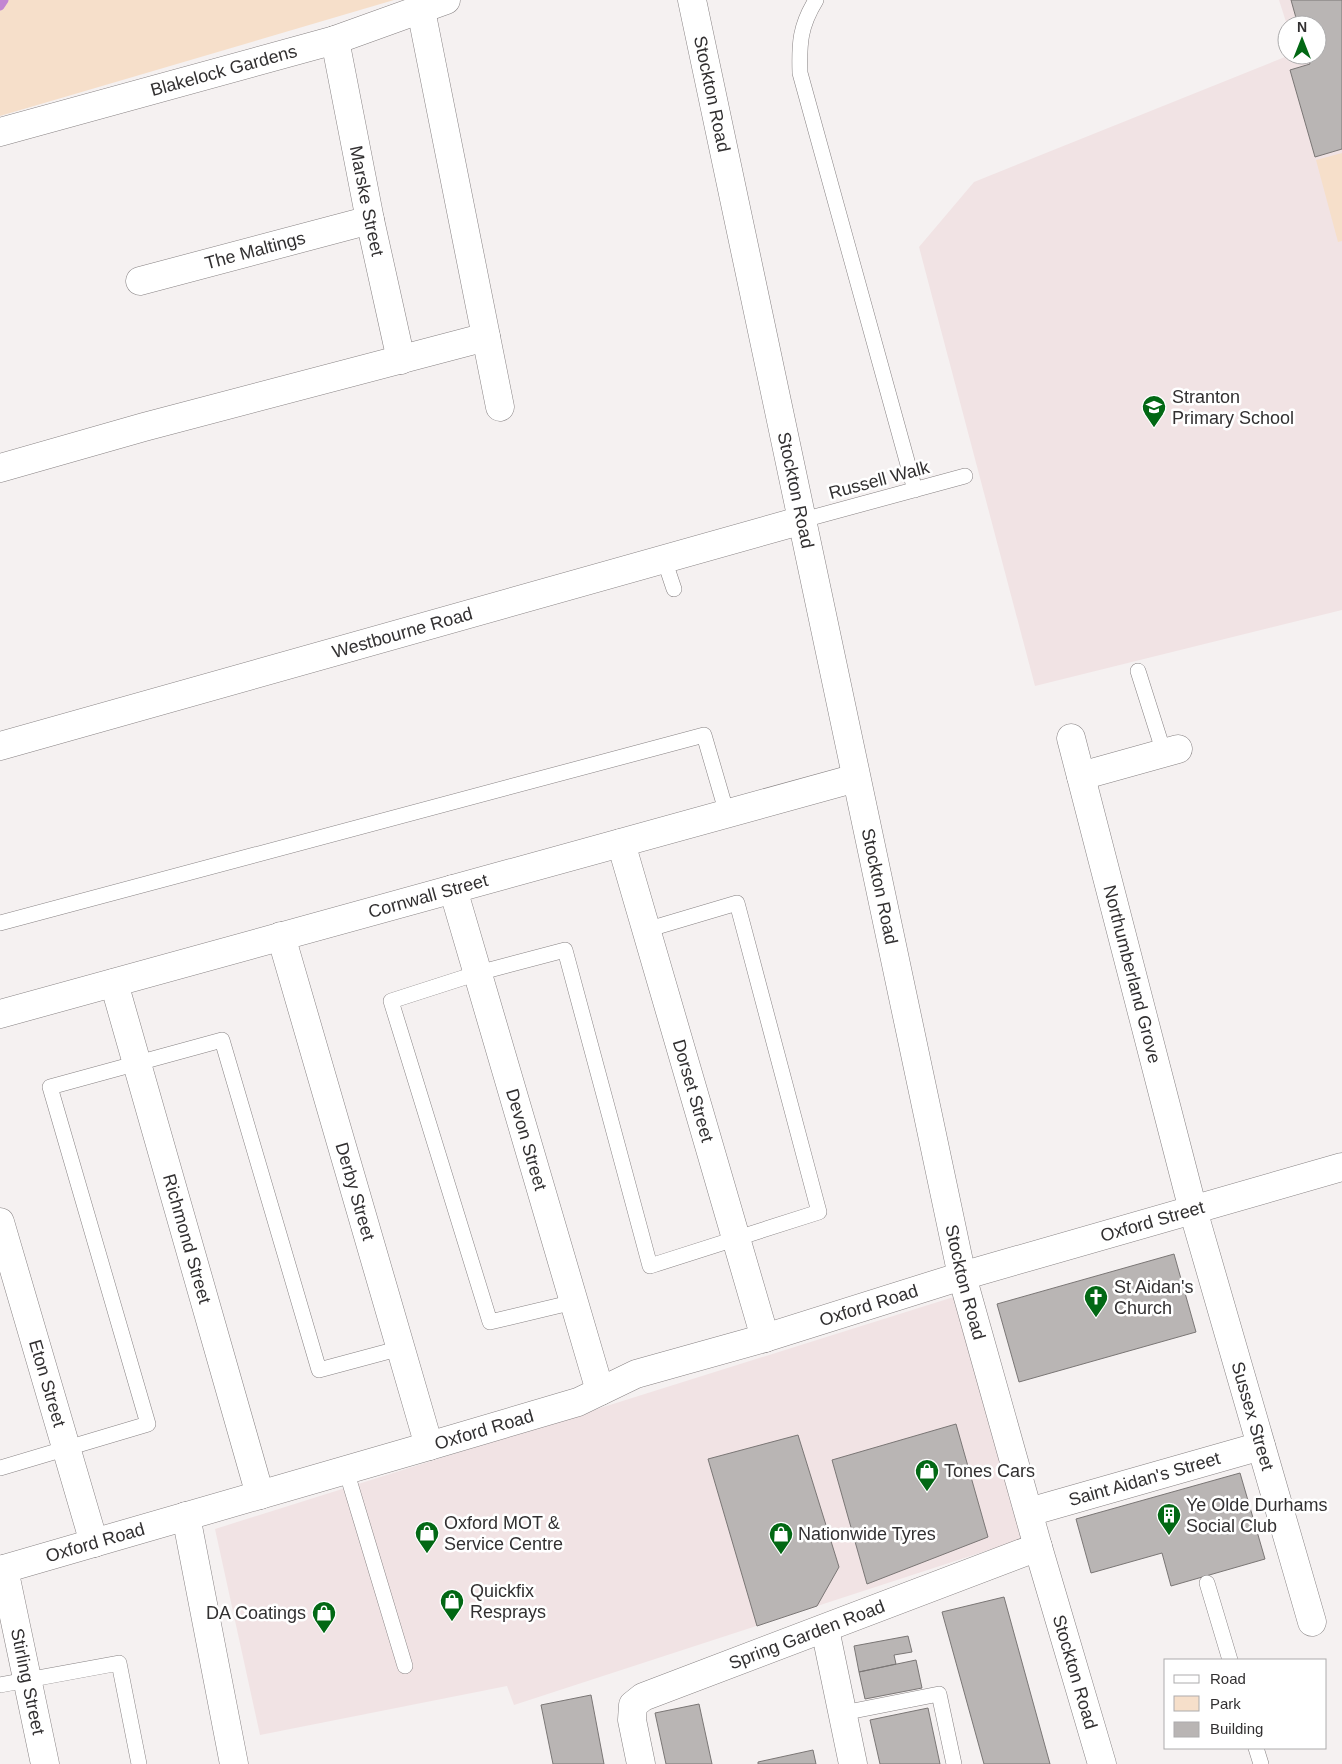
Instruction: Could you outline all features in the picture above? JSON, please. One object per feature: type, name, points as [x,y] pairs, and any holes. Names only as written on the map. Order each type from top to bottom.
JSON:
[{"type":"street","name":"Blakelock Gardens","points":[[0,132],[335,40],[446,0]]},
{"type":"street","name":"Stockton Road","points":[[692,0],[962,1276],[1028,1512],[1102,1764]]},
{"type":"street","points":[[421,10],[500,407]]},
{"type":"street","name":"Marske Street","points":[[335,40],[370,220],[401,360]]},
{"type":"street","name":"The Maltings","points":[[140,281],[370,220]]},
{"type":"street","points":[[0,468],[144,426],[486,337]]},
{"type":"street","name":"Westbourne Road","points":[[0,746],[803,520]]},
{"type":"street","name":"Northumberland Grove","points":[[1071,738],[1193,1210]]},
{"type":"street","points":[[1080,776],[1171,751]]},
{"type":"street","name":"Cornwall Street","points":[[0,1014],[856,778]]},
{"type":"street","name":"Dorset Street","points":[[621,842],[765,1338]]},
{"type":"street","name":"Devon Street","points":[[453,889],[600,1391]]},
{"type":"street","name":"Derby Street","points":[[282,936],[429,1446]]},
{"type":"street","name":"Richmond Street","points":[[114,983],[260,1495]]},
{"type":"street","name":"Oxford Street","points":[[962,1276],[1342,1166]]},
{"type":"street","name":"Sussex Street","points":[[1193,1210],[1312,1622]]},
{"type":"street","name":"Eton Street","points":[[0,1222],[94,1543]]},
{"type":"street","name":"Oxford Road","points":[[2,1570],[578,1402],[636,1374],[765,1338],[962,1276]]},
{"type":"street","name":"Saint Aidan's Street","points":[[1028,1512],[1261,1446]]},
{"type":"street","points":[[186,1516],[234,1764]]},
{"type":"street","name":"Spring Garden Road","points":[[641,1764],[632,1720],[633,1705],[643,1698],[1038,1546]]},
{"type":"street","name":"Stirling Street","points":[[2,1570],[28,1680],[45,1764]]},
{"type":"street","points":[[825,1629],[853,1764]]},
{"type":"lane","points":[[816,0],[807,16],[799,44],[800,73],[915,490]]},
{"type":"lane","name":"Russell Walk","points":[[803,520],[965,476]]},
{"type":"lane","points":[[664,559],[674,589]]},
{"type":"lane","points":[[1138,671],[1171,751]]},
{"type":"lane","points":[[0,923],[704,735],[727,814]]},
{"type":"lane","points":[[574,1302],[490,1322],[391,1001],[478,973],[565,950],[650,1266],[819,1212],[737,903],[646,930]]},
{"type":"lane","points":[[0,1468],[148,1424],[50,1087],[222,1040],[319,1370],[400,1348]]},
{"type":"lane","points":[[346,1470],[405,1666]]},
{"type":"lane","points":[[1207,1583],[1230,1659]]},
{"type":"lane","points":[[0,1685],[118,1663],[139,1764]]},
{"type":"lane","points":[[843,1712],[939,1694],[954,1764]]},
{"type":"lane","points":[[1256,1749],[1260,1764]]},
{"type":"shaded area","name":"Stranton Primary School","points":[[1279,0],[1342,0],[1342,610],[1035,686],[919,247],[974,182],[1277,60],[1277,65],[1327,65],[1327,15],[1284,15]]},
{"type":"shaded area","points":[[960,1295],[1026,1538],[514,1705],[507,1686],[260,1735],[215,1529]]},
{"type":"green space","points":[[0,0],[394,0],[0,116]]},
{"type":"green space","points":[[1342,153],[1342,241],[1338,242],[1316,160]]},
{"type":"building","points":[[1291,0],[1342,0],[1342,149],[1315,157],[1290,70],[1307,65],[1327,65],[1327,15],[1295,15]]},
{"type":"building","name":"St Aidan's Church","points":[[1174,1254],[1196,1332],[1019,1382],[997,1304]]},
{"type":"building","points":[[956,1424],[988,1537],[867,1584],[832,1460]]},
{"type":"building","points":[[798,1435],[839,1567],[817,1606],[757,1626],[708,1459]]},
{"type":"building","name":"Ye Olde Durhams Social Club","points":[[1240,1473],[1265,1559],[1171,1586],[1162,1553],[1091,1573],[1076,1519]]},
{"type":"building","points":[[1004,1597],[1050,1764],[984,1764],[942,1612]]},
{"type":"building","points":[[908,1636],[912,1652],[894,1655],[896,1664],[859,1672],[854,1646]]},
{"type":"building","points":[[916,1660],[922,1688],[865,1699],[859,1672]]},
{"type":"building","points":[[591,1695],[604,1764],[553,1764],[541,1705]]},
{"type":"building","points":[[699,1704],[712,1764],[666,1764],[655,1713]]},
{"type":"building","points":[[928,1708],[940,1764],[880,1764],[870,1720]]},
{"type":"building","points":[[813,1750],[816,1764],[758,1764],[758,1762]]},
{"type":"waterway","points":[[0,6],[4,0]]},
{"type":"place","name":"Stranton Primary School","points":[[1154,428]]},
{"type":"place","name":"St Aidan's Church","points":[[1096,1318]]},
{"type":"place","name":"Tones Cars","points":[[927,1492]]},
{"type":"place","name":"Ye Olde Durhams Social Club","points":[[1169,1536]]},
{"type":"place","name":"Oxford MOT & Service Centre","points":[[427,1554]]},
{"type":"place","name":"Nationwide Tyres","points":[[781,1555]]},
{"type":"place","name":"Quickfix Resprays","points":[[452,1622]]},
{"type":"place","name":"DA Coatings","points":[[324,1634]]}]
